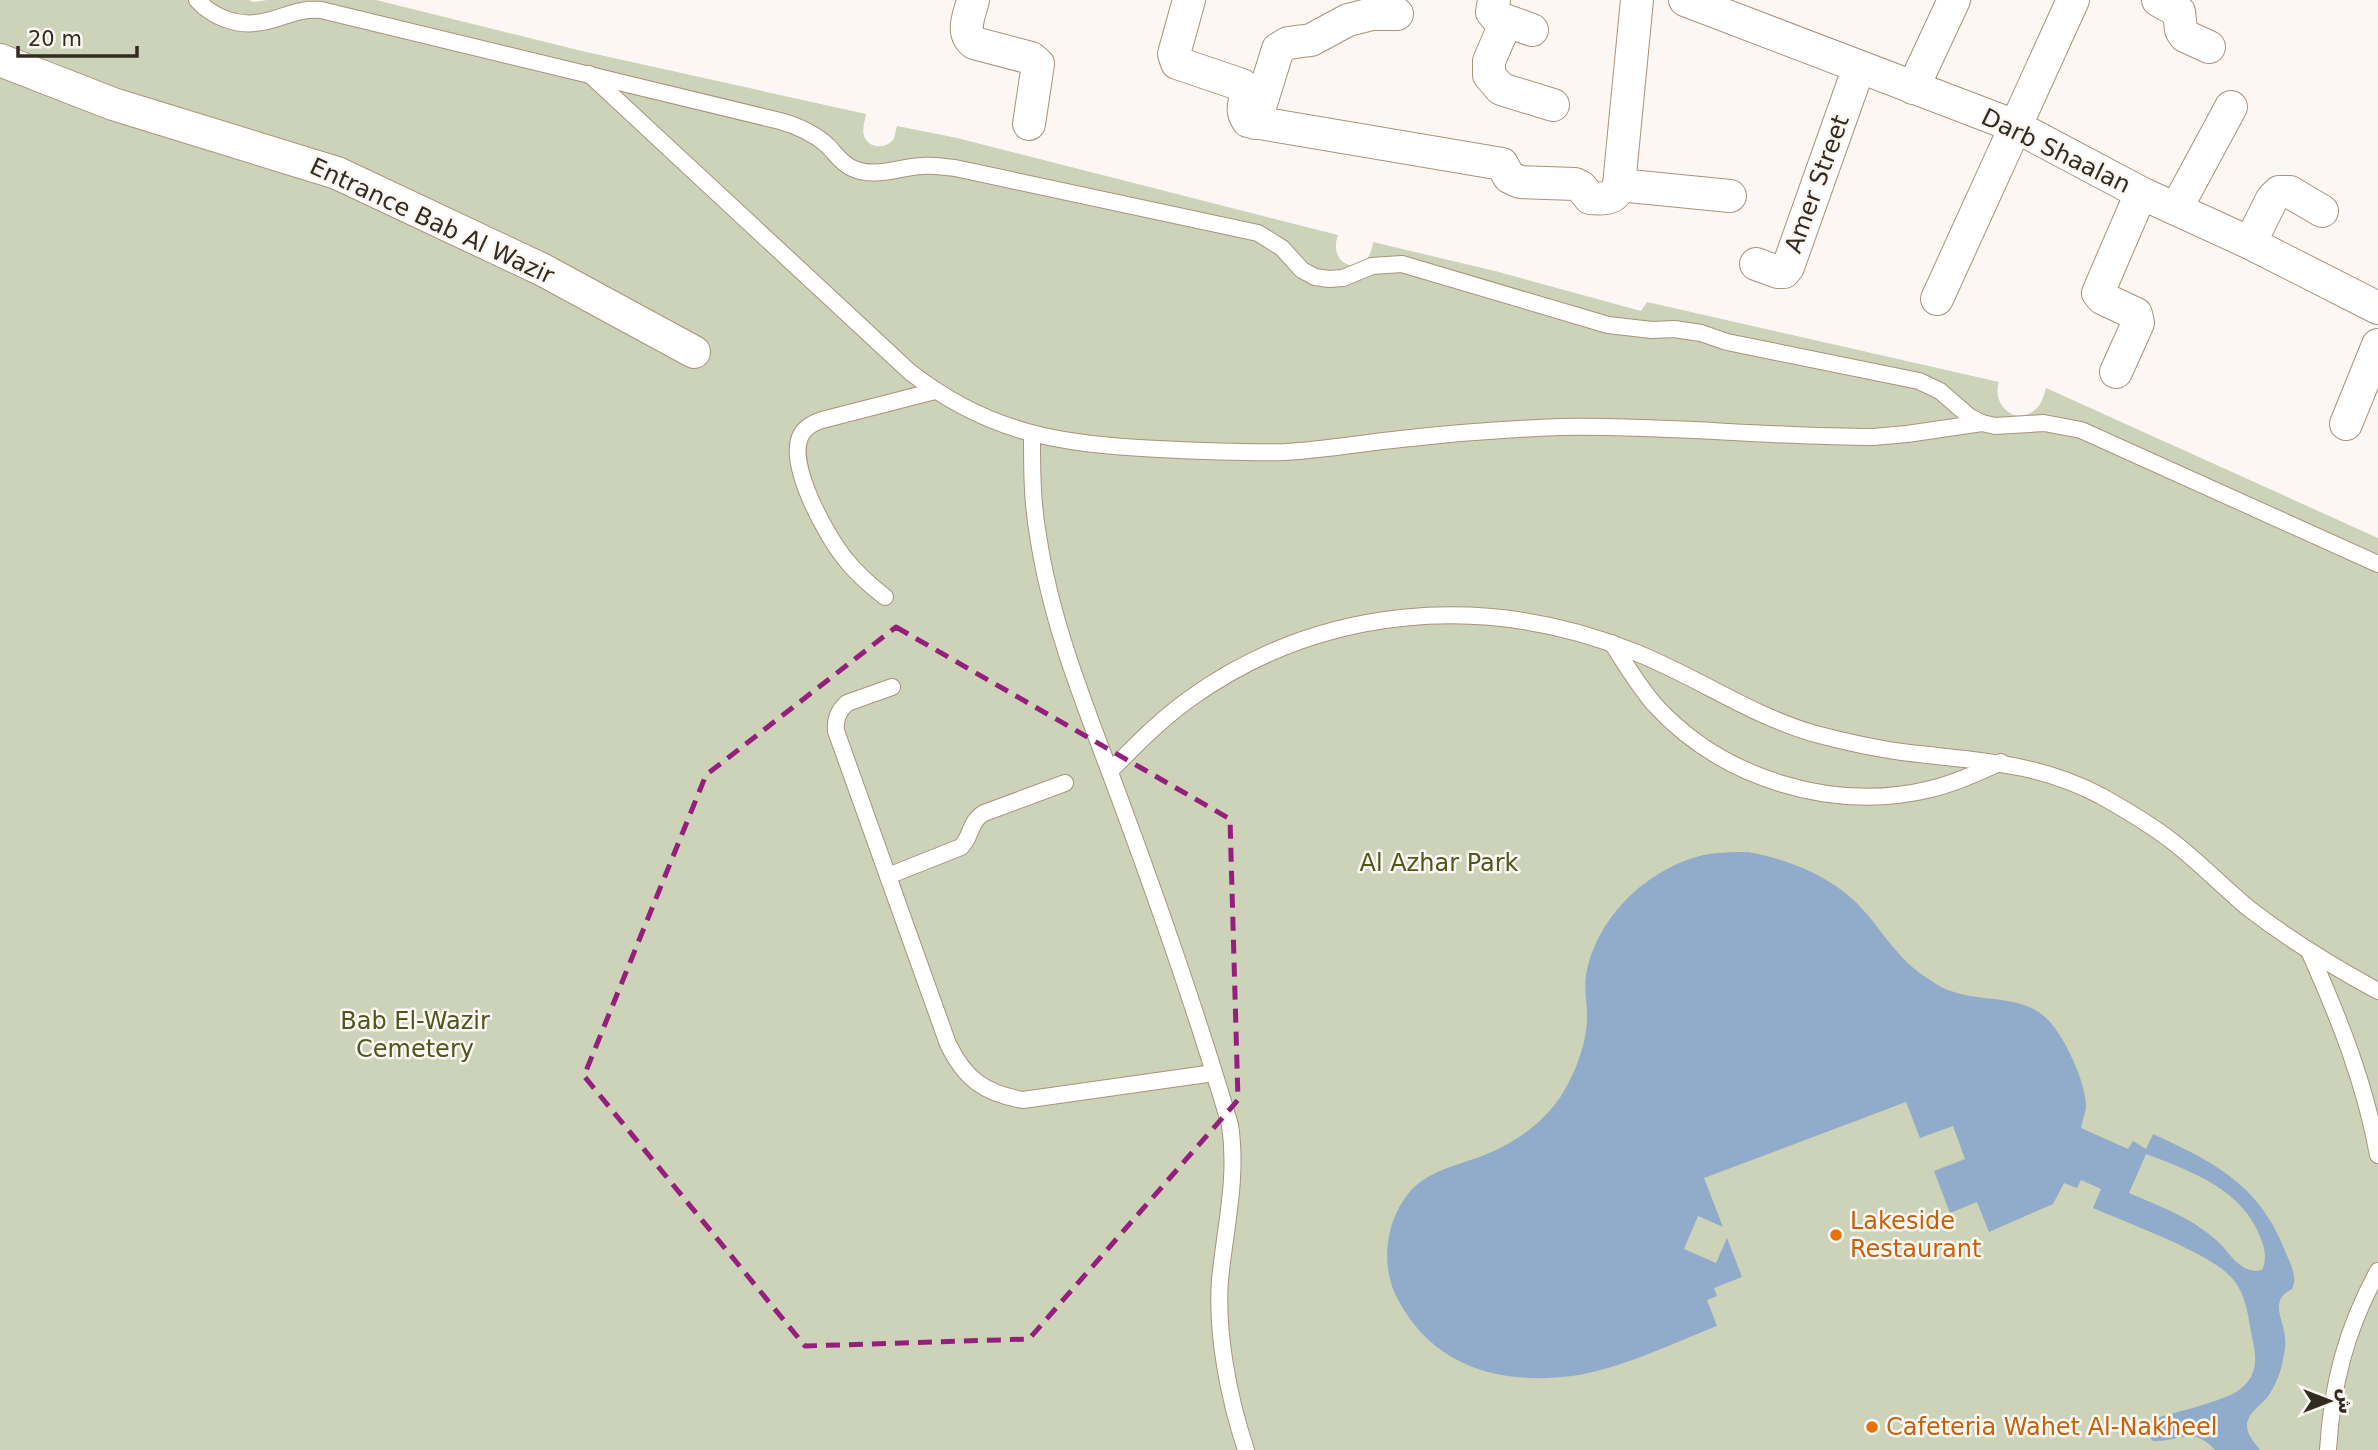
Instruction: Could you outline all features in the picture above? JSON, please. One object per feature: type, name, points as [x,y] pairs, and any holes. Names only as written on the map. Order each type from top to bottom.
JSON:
[{"type":"street","points":[[973,0],[966,32],[968,38],[974,43],[1031,58],[1038,64],[1029,124]]},
{"type":"street","points":[[1189,0],[1174,54],[1179,66],[1242,85],[1247,94],[1242,108],[1248,121],[1502,164],[1509,177],[1520,182],[1575,184],[1590,198],[1612,197],[1618,192],[1636,0]]},
{"type":"street","name":"Darb Shaalan","points":[[1685,0],[2015,126],[2141,193],[2250,243],[2378,308]]},
{"type":"street","points":[[1913,88],[1954,0]]},
{"type":"street","points":[[2158,0],[2179,12],[2181,30],[2185,36],[2209,47]]},
{"type":"street","points":[[1937,299],[2015,126],[2065,2]]},
{"type":"street","points":[[1255,123],[1278,50],[1288,43],[1319,36],[1348,20],[1372,14],[1396,14]]},
{"type":"street","points":[[1511,17],[1489,61],[1489,75],[1502,89],[1553,106]]},
{"type":"street","name":"Entrance Bab Al Wazir","points":[[0,60],[113,104],[337,173],[543,270],[694,352]]},
{"type":"street","name":"Amer Street","points":[[1756,264],[1778,272],[1784,272],[1788,267],[1859,67]]},
{"type":"street","points":[[2176,209],[2231,107]]},
{"type":"street","points":[[1619,185],[1730,196]]},
{"type":"street","points":[[2250,243],[2272,198],[2279,192],[2290,192],[2322,211]]},
{"type":"street","points":[[2116,372],[2138,318],[2136,314],[2102,298],[2098,293],[2141,193]]},
{"type":"street","points":[[2346,424],[2378,345]]},
{"type":"lane","points":[[197,0],[215,15],[245,23],[263,22],[294,11],[321,10],[797,126],[813,134],[840,160],[865,173],[924,166],[955,169],[1258,233],[1282,248],[1302,270],[1315,277],[1343,278],[1372,266],[1402,264],[1608,325],[1701,333],[1727,342],[1919,381],[1940,391],[1970,417],[1982,423],[1996,426],[2044,423],[2081,430],[2378,565]]},
{"type":"lane","points":[[587,73],[888,354],[935,391],[985,419],[1032,434],[1080,444],[1208,452],[1285,452],[1480,431],[1560,427],[1873,437],[1982,423]]},
{"type":"lane","points":[[885,597],[863,579],[829,536],[807,489],[798,443],[810,424],[935,391]]},
{"type":"lane","points":[[1032,434],[1037,534],[1046,582],[1063,639],[1181,968],[1230,1125],[1234,1161],[1220,1284],[1222,1335],[1228,1386],[1245,1450]]},
{"type":"lane","points":[[1110,771],[1147,733],[1188,700],[1233,671],[1290,644],[1351,625],[1393,617],[1440,615],[1532,623],[1612,643],[1685,675],[1766,716],[1809,732],[1855,744],[1903,752],[2001,762],[2049,775],[2096,794],[2137,816],[2175,843],[2249,908],[2309,951],[2378,991]]},
{"type":"lane","points":[[1612,643],[1655,705],[1683,731],[1746,771],[1788,786],[1829,794],[1893,795],[1930,789],[1967,778],[2001,762]]},
{"type":"lane","points":[[892,687],[847,704],[837,714],[835,723],[948,1044],[957,1062],[985,1089],[1023,1100],[1214,1073]]},
{"type":"lane","points":[[888,876],[961,847],[968,838],[974,821],[984,813],[1065,783]]},
{"type":"lane","points":[[2309,951],[2357,1066],[2378,1156]]},
{"type":"lane","points":[[2328,1450],[2329,1420],[2349,1331],[2378,1271]]},
{"type":"highlighted area","points":[[896,627],[1230,819],[1238,1100],[1029,1339],[805,1346],[584,1076],[706,775]]},
{"type":"green space","name":"Al Azhar Park","points":[[0,0],[376,0],[582,51],[866,114],[864,135],[867,142],[875,146],[884,146],[891,142],[897,126],[957,138],[1338,235],[1338,255],[1343,262],[1350,265],[1364,262],[1370,254],[1373,242],[1495,271],[1641,311],[1647,302],[1999,382],[1999,399],[2002,406],[2015,415],[2030,414],[2037,408],[2046,388],[2378,538],[2378,1450],[0,1450]]},
{"type":"water","points":[[1748,852],[1800,867],[1832,883],[1859,905],[1905,960],[1939,985],[1965,995],[2025,1005],[2045,1017],[2066,1046],[2083,1086],[2086,1108],[2081,1128],[2128,1149],[2133,1141],[2146,1149],[2153,1134],[2216,1166],[2249,1193],[2275,1230],[2294,1276],[2292,1289],[2285,1293],[2279,1304],[2285,1342],[2280,1373],[2269,1395],[2252,1413],[2247,1426],[2248,1433],[2260,1450],[2215,1450],[2207,1442],[2192,1436],[2153,1441],[2147,1434],[2147,1426],[2153,1419],[2221,1399],[2239,1390],[2250,1378],[2255,1359],[2249,1317],[2243,1296],[2231,1277],[2220,1267],[2186,1248],[2093,1208],[2101,1189],[2081,1180],[2077,1188],[2064,1183],[2053,1204],[1989,1232],[1977,1202],[1950,1213],[1934,1171],[1965,1159],[1953,1126],[1920,1138],[1906,1102],[1704,1178],[1723,1227],[1698,1216],[1684,1249],[1716,1263],[1727,1238],[1742,1277],[1714,1288],[1717,1296],[1707,1300],[1717,1326],[1608,1368],[1572,1376],[1545,1378],[1494,1373],[1471,1366],[1429,1341],[1412,1322],[1392,1286],[1387,1260],[1389,1234],[1405,1198],[1432,1175],[1508,1144],[1537,1123],[1554,1106],[1571,1078],[1582,1048],[1587,1017],[1585,980],[1591,955],[1611,917],[1625,901],[1658,874],[1676,864],[1709,854]],"holes":[[[2146,1154],[2214,1184],[2242,1207],[2253,1222],[2262,1243],[2265,1258],[2262,1270],[2254,1271],[2241,1266],[2215,1239],[2195,1224],[2129,1193]]]},
{"type":"place","name":"Lakeside Restaurant","points":[[1836,1235]]},
{"type":"place","name":"Cafeteria Wahet Al-Nakheel","points":[[1872,1427]]},
{"type":"park label","name":"Bab El-Wazir Cemetery","points":[[415,1035]]}]
